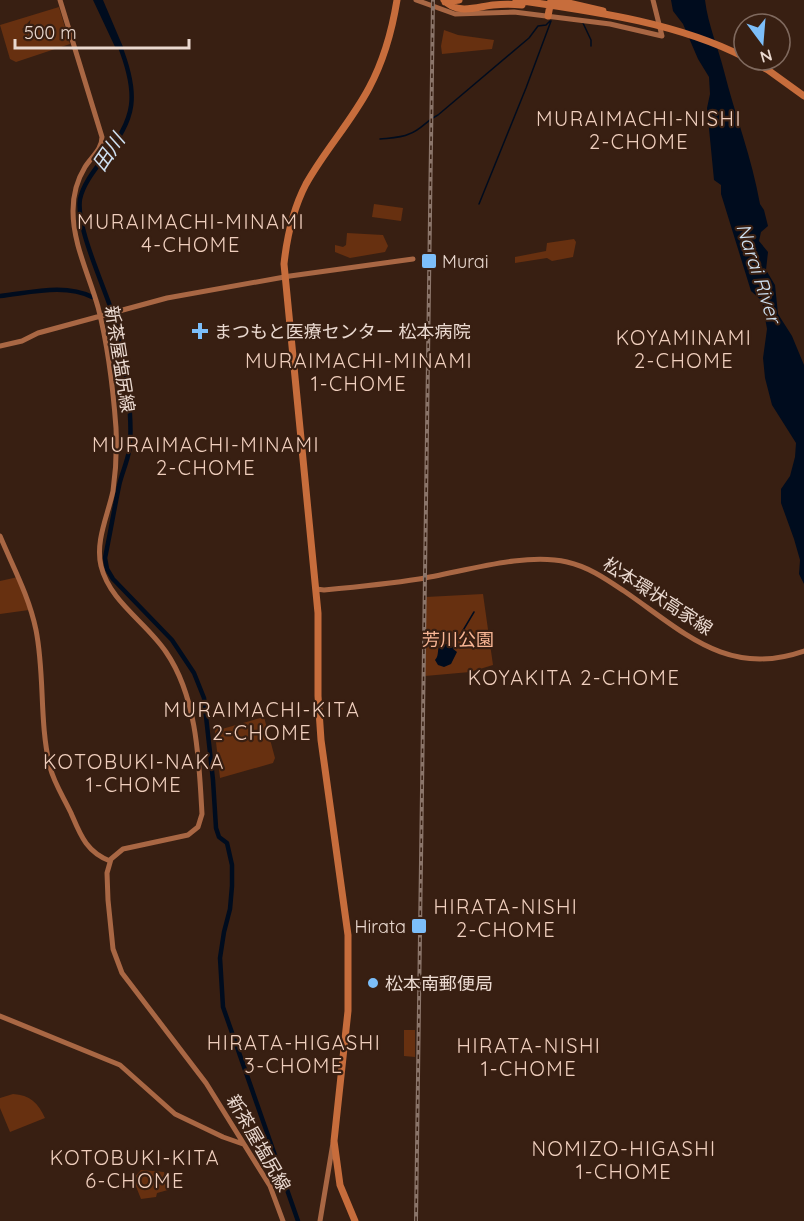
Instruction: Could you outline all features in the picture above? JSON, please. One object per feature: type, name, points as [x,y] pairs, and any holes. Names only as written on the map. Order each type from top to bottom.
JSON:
[{"type":"highway","points":[[355,1221],[340,1185],[334,1141],[348,1013],[349,945],[321,740],[316,589],[285,277],[286,247],[297,204],[310,177],[356,111],[378,61],[395,0]]},
{"type":"highway","points":[[442,5],[459,0]]},
{"type":"highway","points":[[516,0],[603,11],[656,24],[732,48]]},
{"type":"highway","points":[[442,5],[460,9],[507,4],[552,3],[656,24]]},
{"type":"highway","points":[[548,16],[552,3]]},
{"type":"highway","points":[[722,45],[732,50]]},
{"type":"highway","points":[[769,72],[804,96]]},
{"type":"highway","points":[[776,72],[804,91]]},
{"type":"main road","name":"新茶屋塩尻線","points":[[60,0],[102,137],[100,147],[84,168],[77,184],[73,211],[77,242],[101,315],[109,364],[116,445],[113,489],[99,544],[100,564],[114,594],[161,645],[181,681],[192,717],[202,814],[198,827],[188,835],[123,849],[110,861],[107,877],[108,913],[113,949],[118,966],[206,1083],[270,1186],[283,1221]]},
{"type":"main road","points":[[416,0],[442,5],[462,15],[509,12],[548,16],[610,24],[662,36],[653,0]]},
{"type":"main road","points":[[0,346],[22,341],[38,333],[167,298],[285,277],[413,259]]},
{"type":"main road","points":[[0,536],[24,586],[36,627],[42,703],[52,772],[82,840],[101,857],[110,861]]},
{"type":"main road","name":"松本環状高家線","points":[[316,589],[419,579],[532,560],[559,561],[594,572],[720,653],[763,660],[783,658],[804,651]]},
{"type":"main road","points":[[0,1016],[120,1065],[175,1114],[222,1137],[243,1144]]},
{"type":"main road","points":[[320,1221],[330,1152],[334,1141]]},
{"type":"green space","points":[[59,7],[70,44],[16,62],[10,59],[0,25]]},
{"type":"green space","points":[[444,30],[458,35],[494,40],[492,49],[442,54]]},
{"type":"green space","points":[[374,204],[403,208],[401,221],[372,217]]},
{"type":"green space","points":[[347,233],[383,235],[388,246],[385,252],[350,258],[335,252],[335,245],[343,247],[346,245]]},
{"type":"green space","points":[[574,239],[576,242],[573,257],[552,261],[547,258],[515,263],[515,257],[546,251],[547,243]]},
{"type":"green space","points":[[18,577],[29,610],[0,614],[0,581]]},
{"type":"green space","name":"芳川公園","points":[[483,594],[493,665],[470,672],[425,676],[426,597]]},
{"type":"green space","points":[[264,717],[275,758],[273,763],[220,778],[214,724],[220,723],[222,729]]},
{"type":"green space","points":[[404,1030],[415,1030],[415,1057],[404,1056]]},
{"type":"green space","points":[[13,1094],[33,1101],[45,1118],[10,1132],[0,1108],[0,1098]]},
{"type":"green space","points":[[141,1170],[164,1172],[168,1190],[157,1193],[156,1197],[141,1199],[133,1179]]},
{"type":"water","points":[[93,0],[103,0],[123,47],[116,49]]},
{"type":"water","name":"Narai River","points":[[671,0],[705,0],[768,226],[761,232],[759,241],[768,252],[766,270],[775,285],[778,314],[792,336],[804,365],[804,584],[799,574],[800,560],[781,503],[781,489],[790,476],[796,443],[772,405],[763,358],[767,329],[762,301],[751,291],[721,194],[721,185],[714,180],[707,108],[710,94],[709,77],[698,59],[683,24],[673,11]]},
{"type":"water","points":[[441,644],[447,644],[457,652],[451,664],[444,667],[438,665],[435,660]]},
{"type":"waterway","points":[[380,139],[413,133],[438,115],[529,38],[538,26],[546,25],[550,21]]},
{"type":"waterway","points":[[479,204],[551,21]]},
{"type":"waterway","points":[[583,23],[591,40],[591,46]]},
{"type":"waterway","name":"田川","points":[[119,44],[130,77],[132,92],[128,118],[114,145],[83,189],[80,199],[80,212],[88,246],[119,334],[130,409],[129,451],[120,482],[105,558],[107,569],[113,579],[172,640],[194,673],[204,698],[216,828],[219,837],[227,843],[232,865],[230,909],[220,958],[223,1007],[298,1221]]},
{"type":"waterway","points":[[0,296],[59,290],[92,297]]},
{"type":"waterway","points":[[452,649],[474,612]]},
{"type":"railway","points":[[416,1221],[433,0]]},
{"type":"place","name":"Murai","points":[[429,261]]},
{"type":"place","name":"まつもと医療センター 松本病院","points":[[200,331]]},
{"type":"place","name":"Hirata","points":[[419,926]]},
{"type":"place","name":"松本南郵便局","points":[[373,983]]},
{"type":"district","name":"MURAIMACHI-NISHI 2-CHOME","points":[[639,130]]},
{"type":"district","name":"MURAIMACHI-MINAMI 4-CHOME","points":[[191,232]]},
{"type":"district","name":"KOYAMINAMI 2-CHOME","points":[[684,348]]},
{"type":"district","name":"MURAIMACHI-MINAMI 1-CHOME","points":[[359,372]]},
{"type":"district","name":"MURAIMACHI-MINAMI 2-CHOME","points":[[206,456]]},
{"type":"district","name":"KOYAKITA 2-CHOME","points":[[574,677]]},
{"type":"district","name":"MURAIMACHI-KITA 2-CHOME","points":[[262,720]]},
{"type":"district","name":"KOTOBUKI-NAKA 1-CHOME","points":[[134,772]]},
{"type":"district","name":"HIRATA-NISHI 2-CHOME","points":[[506,918]]},
{"type":"district","name":"HIRATA-HIGASHI 3-CHOME","points":[[294,1054]]},
{"type":"district","name":"HIRATA-NISHI 1-CHOME","points":[[529,1056]]},
{"type":"district","name":"NOMIZO-HIGASHI 1-CHOME","points":[[624,1160]]},
{"type":"district","name":"KOTOBUKI-KITA 6-CHOME","points":[[135,1168]]}]
